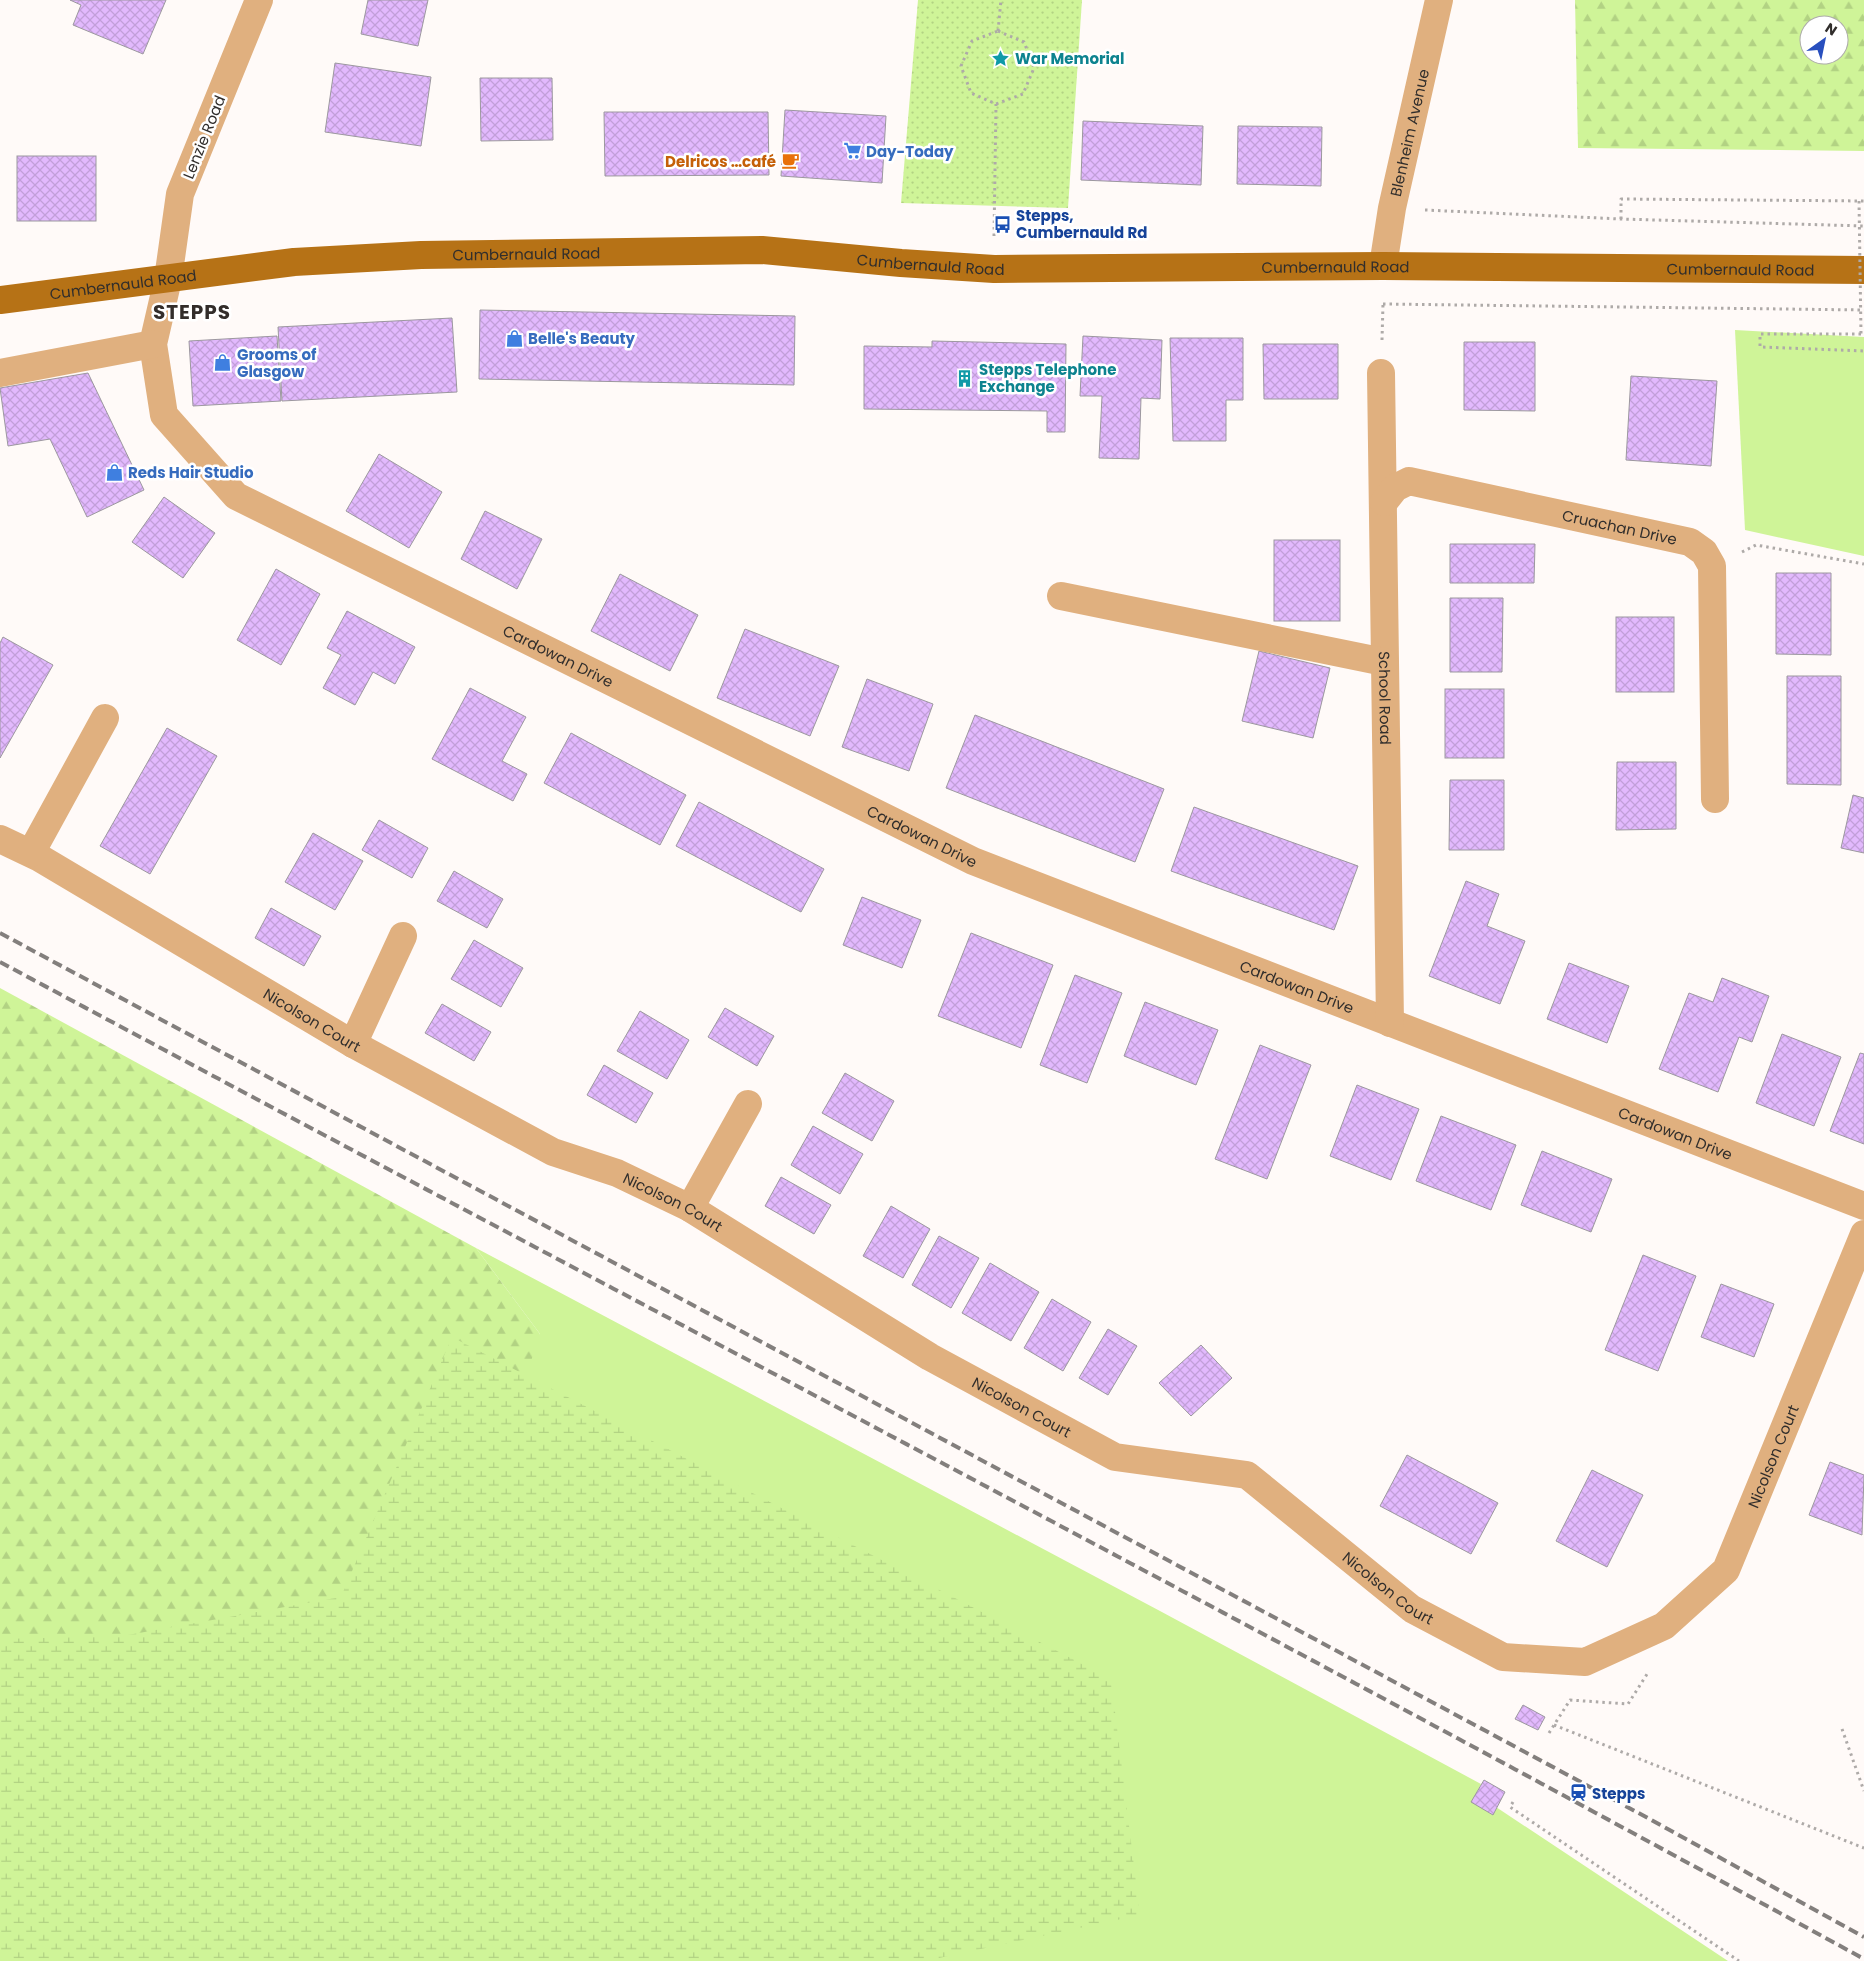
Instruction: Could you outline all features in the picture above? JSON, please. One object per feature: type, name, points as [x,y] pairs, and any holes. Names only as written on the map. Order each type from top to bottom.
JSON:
[{"type":"main road","name":"Cumbernauld Road","points":[[0,300],[294,262],[421,255],[762,250],[901,263],[994,268],[1384,266],[1864,270]]},
{"type":"street","name":"Lenzie Road","points":[[168,279],[180,194],[260,0]]},
{"type":"street","name":"Blenheim Avenue","points":[[1384,266],[1392,208],[1439,0]]},
{"type":"street","name":"Cardowan Drive","points":[[168,279],[153,344],[164,415],[236,496],[973,861],[1864,1206]]},
{"type":"street","points":[[0,372],[153,344]]},
{"type":"street","name":"School Road","points":[[1381,373],[1390,1023]]},
{"type":"street","name":"Cruachan Drive","points":[[1384,502],[1395,488],[1409,481],[1690,542],[1704,552],[1712,566]]},
{"type":"street","points":[[1712,566],[1715,799]]},
{"type":"street","points":[[1061,596],[1384,662]]},
{"type":"street","points":[[31,853],[104,718]]},
{"type":"street","name":"Nicolson Court","points":[[0,839],[31,853],[353,1044],[553,1152],[617,1173],[690,1208],[930,1357],[1115,1457],[1247,1475],[1412,1609],[1503,1657],[1585,1662],[1664,1626],[1726,1570],[1864,1234]]},
{"type":"street","points":[[353,1044],[402,936]]},
{"type":"street","points":[[690,1208],[748,1104]]},
{"type":"path","points":[[998,31],[1001,0]]},
{"type":"path","points":[[998,31],[1024,42],[1034,68],[1023,94],[996,104],[971,93],[961,66],[972,41],[998,31]]},
{"type":"path","points":[[994,268],[996,104]]},
{"type":"path","points":[[1621,219],[1621,199],[1864,201]]},
{"type":"path","points":[[1859,201],[1861,334],[1760,334],[1760,347],[1864,351]]},
{"type":"path","points":[[1392,208],[1621,219],[1864,226]]},
{"type":"path","points":[[1381,373],[1384,266]]},
{"type":"path","points":[[1383,304],[1864,310]]},
{"type":"path","points":[[1712,566],[1756,545],[1864,564]]},
{"type":"path","points":[[1554,1725],[1864,1848]]},
{"type":"path","points":[[1842,1729],[1864,1791]]},
{"type":"path","points":[[1513,1802],[1510,1807],[1739,1961]]},
{"type":"green space","points":[[918,0],[1082,0],[1068,208],[901,203]]},
{"type":"green space","points":[[1575,0],[1864,0],[1864,151],[1578,148]]},
{"type":"green space","points":[[1735,330],[1864,337],[1864,556],[1745,530]]},
{"type":"green space","points":[[0,988],[476,1248],[540,1334],[451,1603],[0,1802]]},
{"type":"green space","points":[[476,1248],[1160,1611],[1481,1784],[1472,1802],[1492,1814],[1496,1807],[1728,1961],[0,1961],[0,1802],[540,1334]]},
{"type":"green space","points":[[452,1337],[1111,1679],[1140,1915],[925,1961],[0,1961],[0,1639],[122,1636],[341,1597]]},
{"type":"building","points":[[70,0],[166,0],[143,54],[73,25],[81,5]]},
{"type":"building","points":[[368,0],[428,0],[418,46],[361,34]]},
{"type":"building","points":[[335,63],[431,77],[421,146],[325,132]]},
{"type":"building","points":[[480,78],[552,78],[553,140],[481,141]]},
{"type":"building","points":[[785,110],[886,116],[882,183],[781,176]]},
{"type":"building","points":[[604,112],[768,112],[769,175],[605,176]]},
{"type":"building","points":[[1083,121],[1203,126],[1201,185],[1081,180]]},
{"type":"building","points":[[1238,126],[1322,127],[1321,186],[1237,184]]},
{"type":"building","points":[[17,156],[96,156],[96,221],[17,221]]},
{"type":"building","points":[[480,310],[795,316],[794,385],[479,379]]},
{"type":"building","points":[[452,318],[457,392],[282,401],[278,327]]},
{"type":"building","points":[[277,336],[281,401],[193,406],[189,341]]},
{"type":"building","points":[[1083,336],[1162,340],[1160,399],[1141,398],[1139,459],[1099,458],[1102,396],[1080,396]]},
{"type":"building","points":[[1170,338],[1243,338],[1243,400],[1226,400],[1226,441],[1173,441]]},
{"type":"building","name":"Stepps Telephone Exchange","points":[[932,341],[1066,344],[1065,432],[1047,432],[1047,411],[864,409],[864,346],[932,347]]},
{"type":"building","points":[[1464,342],[1535,342],[1535,411],[1464,410]]},
{"type":"building","points":[[1263,344],[1338,344],[1338,399],[1264,399]]},
{"type":"building","points":[[88,373],[144,490],[87,517],[50,439],[8,446],[0,388]]},
{"type":"building","points":[[1631,376],[1717,381],[1711,466],[1626,460]]},
{"type":"building","points":[[379,454],[442,492],[409,548],[346,511]]},
{"type":"building","points":[[164,497],[215,533],[183,578],[132,542]]},
{"type":"building","points":[[485,511],[542,539],[517,589],[461,559]]},
{"type":"building","points":[[1274,540],[1340,540],[1340,621],[1274,621]]},
{"type":"building","points":[[1450,544],[1535,544],[1534,583],[1450,583]]},
{"type":"building","points":[[276,569],[320,594],[281,665],[237,640]]},
{"type":"building","points":[[1776,573],[1831,573],[1831,655],[1776,654]]},
{"type":"building","points":[[620,574],[698,615],[670,671],[591,631]]},
{"type":"building","points":[[1450,598],[1503,598],[1502,672],[1450,672]]},
{"type":"building","points":[[347,611],[415,647],[395,684],[373,672],[355,705],[323,688],[341,655],[327,648]]},
{"type":"building","points":[[1616,617],[1674,617],[1674,692],[1616,692]]},
{"type":"building","points":[[745,629],[839,666],[810,736],[717,698]]},
{"type":"building","points":[[3,637],[53,665],[0,758],[0,643]]},
{"type":"building","points":[[1259,651],[1330,668],[1313,738],[1242,721]]},
{"type":"building","points":[[1787,676],[1841,676],[1841,785],[1787,784]]},
{"type":"building","points":[[867,679],[933,704],[909,771],[842,747]]},
{"type":"building","points":[[470,688],[526,717],[502,761],[527,774],[513,801],[432,759]]},
{"type":"building","points":[[1445,689],[1504,689],[1504,758],[1445,758]]},
{"type":"building","points":[[975,715],[1164,789],[1135,862],[946,788]]},
{"type":"building","points":[[167,728],[217,756],[150,874],[100,846]]},
{"type":"building","points":[[571,733],[686,795],[660,845],[544,783]]},
{"type":"building","points":[[1617,762],[1676,762],[1676,829],[1616,830]]},
{"type":"building","points":[[1450,780],[1504,780],[1504,850],[1449,850]]},
{"type":"building","points":[[1853,795],[1864,798],[1864,853],[1841,848]]},
{"type":"building","points":[[699,802],[824,869],[801,912],[676,846]]},
{"type":"building","points":[[1194,807],[1358,866],[1334,930],[1171,871]]},
{"type":"building","points":[[379,820],[428,848],[412,878],[362,850]]},
{"type":"building","points":[[313,833],[363,861],[335,910],[285,882]]},
{"type":"building","points":[[454,871],[503,899],[487,928],[437,901]]},
{"type":"building","points":[[1466,881],[1499,894],[1487,926],[1525,941],[1500,1004],[1429,976]]},
{"type":"building","points":[[862,897],[921,920],[902,968],[843,945]]},
{"type":"building","points":[[271,908],[321,936],[304,966],[255,938]]},
{"type":"building","points":[[971,933],[1053,965],[1021,1048],[938,1016]]},
{"type":"building","points":[[474,940],[523,968],[501,1007],[451,979]]},
{"type":"building","points":[[1569,963],[1629,986],[1607,1043],[1547,1019]]},
{"type":"building","points":[[1075,975],[1122,993],[1087,1083],[1040,1065]]},
{"type":"building","points":[[1722,978],[1769,996],[1752,1042],[1739,1037],[1718,1092],[1659,1069],[1689,993],[1713,1002]]},
{"type":"building","points":[[1145,1002],[1218,1030],[1196,1085],[1124,1056]]},
{"type":"building","points":[[442,1004],[491,1032],[474,1061],[425,1033]]},
{"type":"building","points":[[725,1008],[774,1036],[757,1066],[708,1037]]},
{"type":"building","points":[[640,1011],[689,1040],[667,1079],[617,1051]]},
{"type":"building","points":[[1782,1034],[1841,1057],[1814,1126],[1756,1103]]},
{"type":"building","points":[[1260,1045],[1311,1065],[1267,1179],[1215,1159]]},
{"type":"building","points":[[1860,1053],[1864,1054],[1864,1144],[1830,1131]]},
{"type":"building","points":[[604,1065],[653,1093],[636,1123],[587,1095]]},
{"type":"building","points":[[845,1073],[894,1101],[872,1141],[822,1113]]},
{"type":"building","points":[[1357,1085],[1419,1109],[1391,1180],[1330,1156]]},
{"type":"building","points":[[1441,1116],[1516,1145],[1491,1210],[1416,1181]]},
{"type":"building","points":[[813,1126],[863,1154],[840,1194],[791,1165]]},
{"type":"building","points":[[1542,1151],[1612,1179],[1591,1232],[1521,1205]]},
{"type":"building","points":[[781,1177],[831,1205],[814,1234],[765,1206]]},
{"type":"building","points":[[891,1206],[930,1229],[903,1278],[863,1256]]},
{"type":"building","points":[[939,1236],[979,1258],[951,1308],[912,1285]]},
{"type":"building","points":[[1643,1255],[1696,1276],[1658,1371],[1605,1350]]},
{"type":"building","points":[[990,1263],[1039,1292],[1011,1341],[962,1313]]},
{"type":"building","points":[[1721,1284],[1774,1304],[1754,1357],[1701,1337]]},
{"type":"building","points":[[1052,1299],[1091,1322],[1063,1371],[1024,1348]]},
{"type":"building","points":[[1108,1329],[1137,1346],[1108,1395],[1079,1378]]},
{"type":"building","points":[[1201,1345],[1232,1378],[1191,1416],[1159,1383]]},
{"type":"building","points":[[1407,1455],[1498,1503],[1471,1554],[1380,1506]]},
{"type":"building","points":[[1830,1462],[1864,1475],[1862,1535],[1809,1515]]},
{"type":"building","points":[[1592,1470],[1643,1495],[1607,1567],[1556,1541]]},
{"type":"building","points":[[1523,1705],[1545,1717],[1538,1730],[1515,1719]]},
{"type":"building","points":[[1484,1780],[1505,1792],[1493,1815],[1471,1802]]},
{"type":"railway","points":[[0,933],[1646,1817],[1864,1937]]},
{"type":"railway","points":[[0,962],[1166,1582],[1864,1959]]},
{"type":"place","name":"War Memorial","points":[[1001,58]]},
{"type":"place","name":"Day-Today","points":[[852,151]]},
{"type":"place","name":"Delricos …café","points":[[790,161]]},
{"type":"place","name":"Stepps, Cumbernauld Rd","points":[[1002,224]]},
{"type":"place","name":"Belle's Beauty","points":[[514,338]]},
{"type":"place","name":"Grooms of Glasgow","points":[[223,363]]},
{"type":"place","name":"Stepps Telephone Exchange","points":[[965,378]]},
{"type":"place","name":"Reds Hair Studio","points":[[114,472]]},
{"type":"place","name":"Stepps","points":[[1578,1793]]},
{"type":"district","name":"STEPPS","points":[[192,312]]}]
